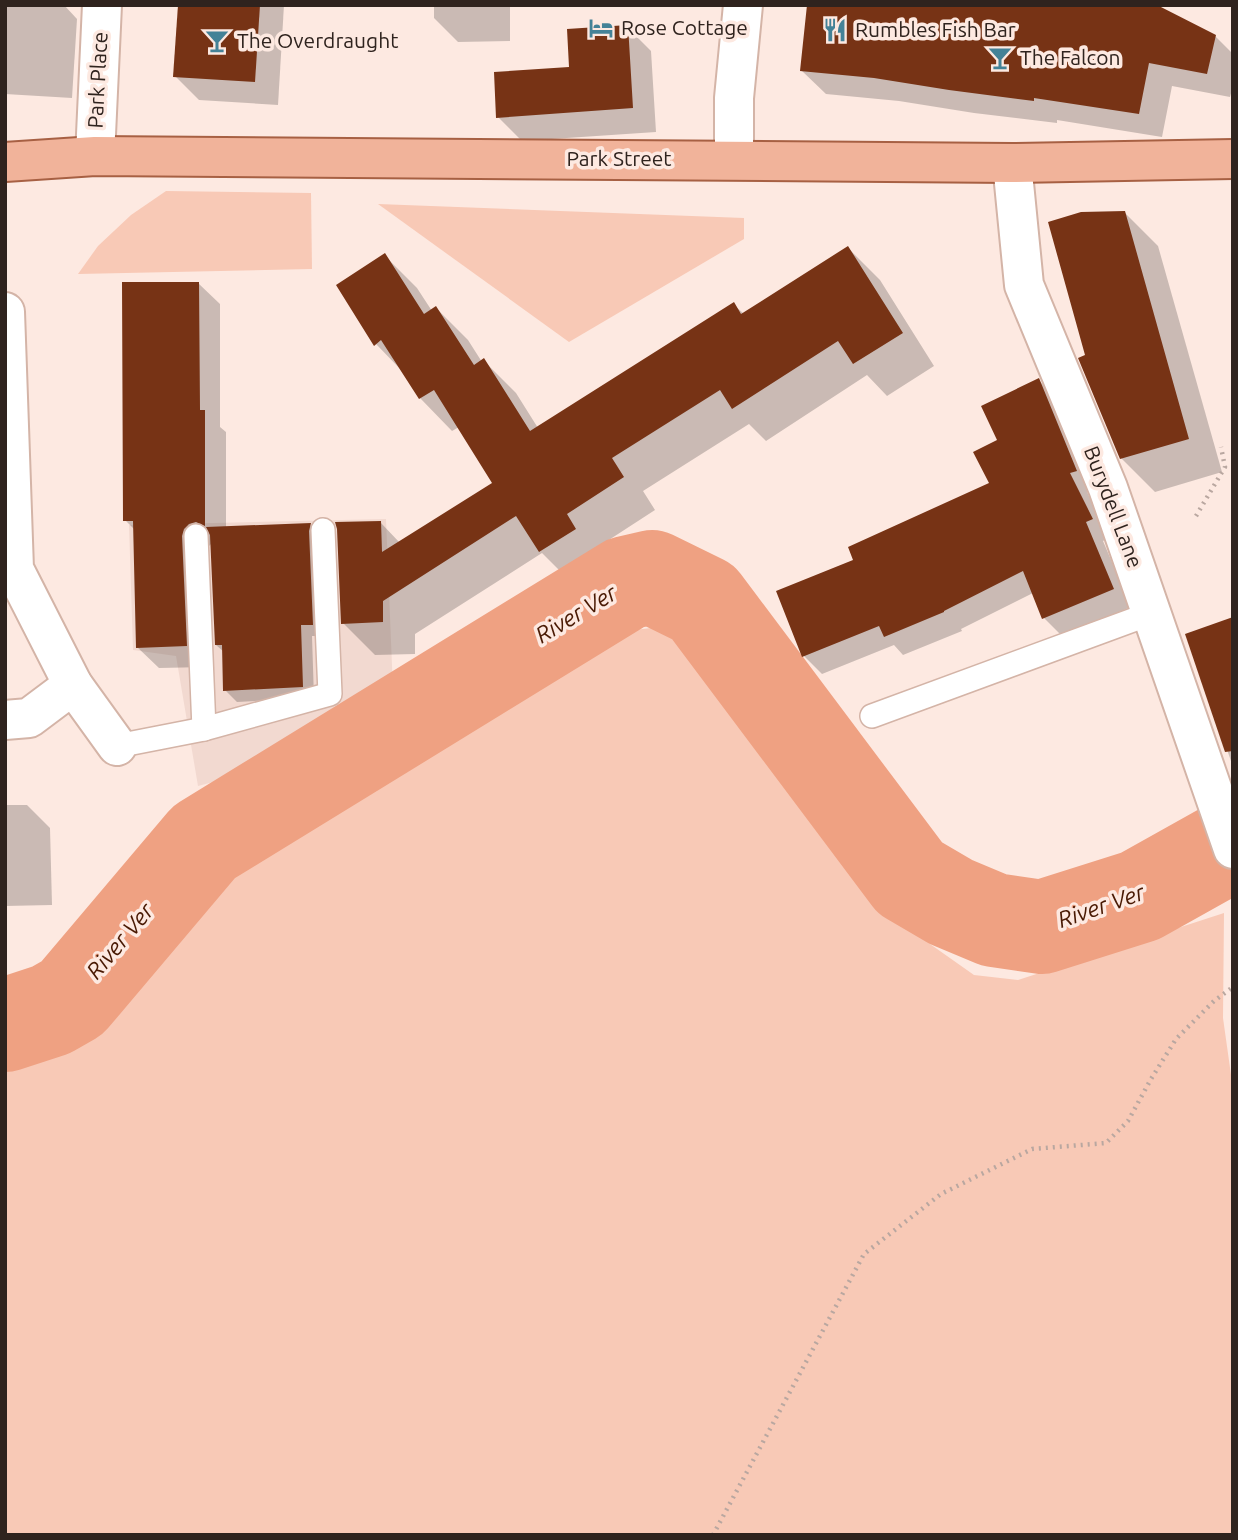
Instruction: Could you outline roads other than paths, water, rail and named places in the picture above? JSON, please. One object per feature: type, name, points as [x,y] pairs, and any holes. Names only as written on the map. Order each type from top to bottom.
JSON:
[{"type":"main road","name":"Park Street","points":[[5,162],[94,156],[1012,163],[1233,159]]},
{"type":"street","name":"Park Place","points":[[94,156],[102,5]]},
{"type":"street","points":[[734,160],[734,98],[743,5]]},
{"type":"street","name":"Burydell Lane","points":[[1012,163],[1024,285],[1108,488],[1233,849]]},
{"type":"street","points":[[5,312],[14,569],[73,685],[117,746]]},
{"type":"street","points":[[5,720],[29,718],[73,685]]},
{"type":"lane","points":[[117,746],[204,729],[330,694],[323,530]]},
{"type":"lane","points":[[196,536],[204,729]]},
{"type":"lane","points":[[872,716],[1152,613]]},
{"type":"waterway","name":"River Ver","points":[[5,1025],[51,1010],[72,998],[204,842],[626,583],[652,577],[703,602],[910,878],[951,902],[994,920],[1042,927],[1140,896],[1233,844]]},
{"type":"place","name":"Rose Cottage","points":[[601,28]]},
{"type":"place","name":"Rumbles Fish Bar","points":[[835,30]]},
{"type":"place","name":"The Overdraught","points":[[217,41]]},
{"type":"place","name":"The Falcon","points":[[1000,58]]}]
